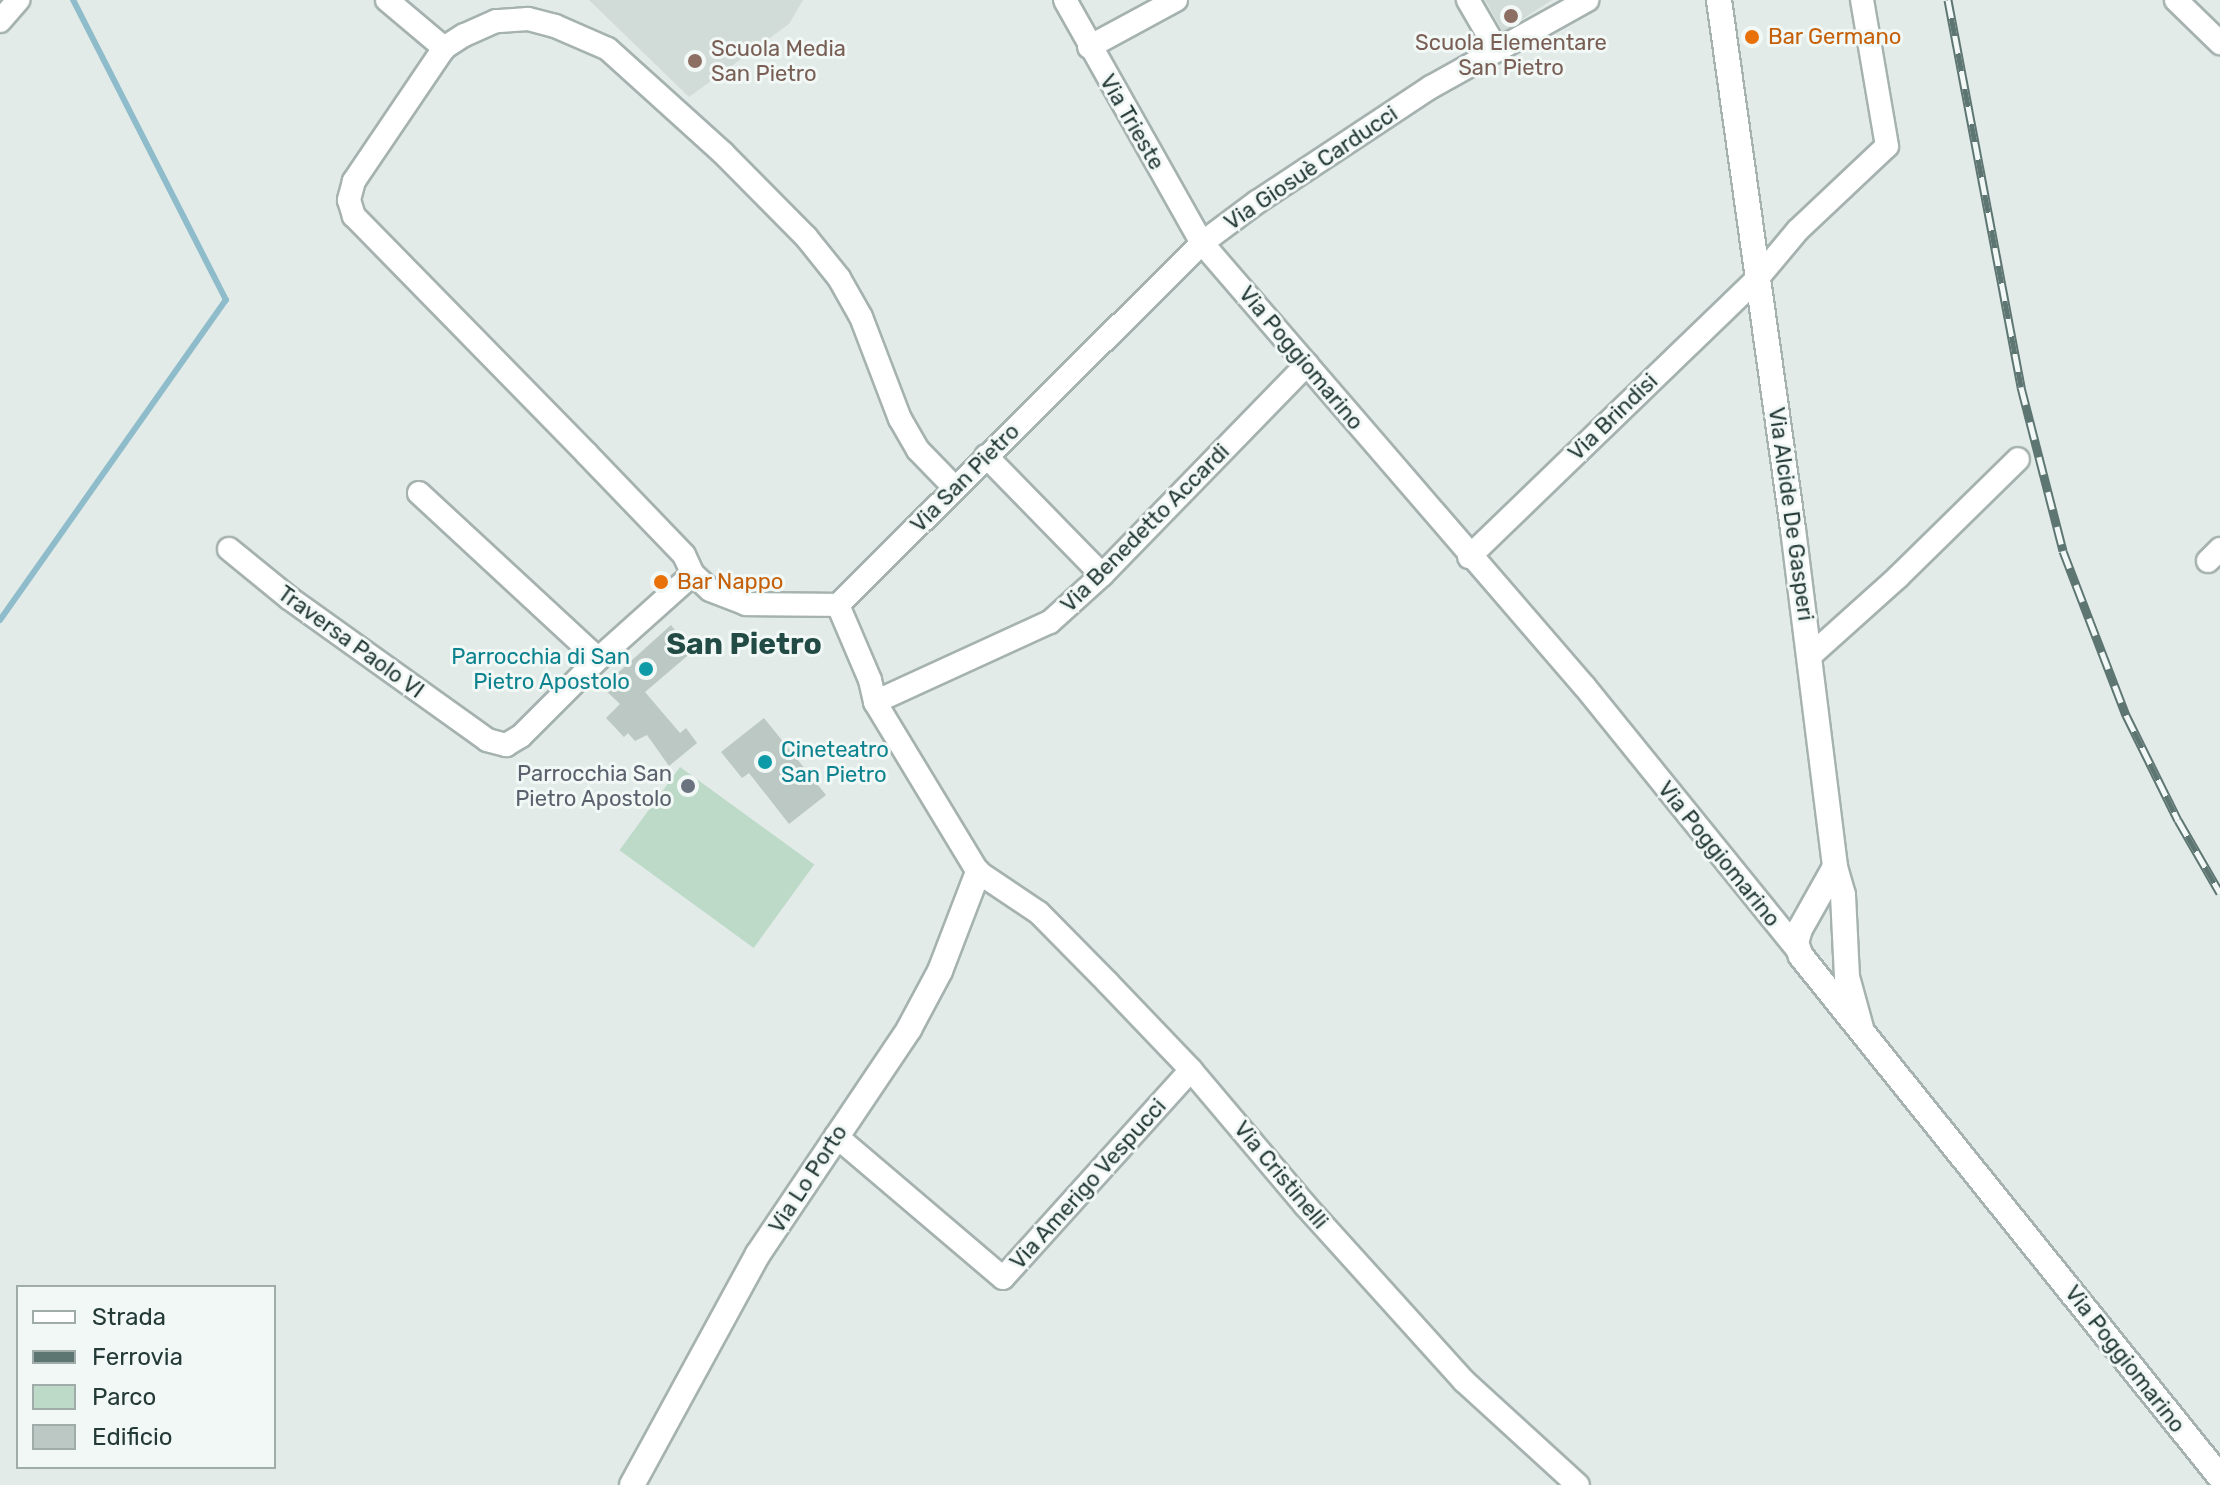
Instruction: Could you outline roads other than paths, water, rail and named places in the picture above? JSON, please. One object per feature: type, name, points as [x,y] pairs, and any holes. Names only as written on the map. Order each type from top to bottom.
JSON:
[{"type":"main road","name":"Via Alcide De Gasperi","points":[[1719,0],[1810,656],[1835,867],[1843,895],[1844,943],[1850,993],[1861,1028]]},
{"type":"main road","points":[[1803,921],[1826,913],[1844,943],[1836,966],[1823,972],[1802,957],[1796,943],[1803,921],[1835,867]]},
{"type":"main road","name":"Via Lo Porto","points":[[632,1485],[712,1334],[836,1136],[909,1029],[940,971],[978,872]]},
{"type":"main road","name":"Via Poggiomarino","points":[[1802,957],[2220,1477]]},
{"type":"street","points":[[0,21],[18,0]]},
{"type":"street","points":[[387,0],[444,48]]},
{"type":"street","name":"Via Trieste","points":[[1065,0],[1202,243]]},
{"type":"street","points":[[1089,47],[1176,0]]},
{"type":"street","points":[[1468,0],[1497,50]]},
{"type":"street","name":"Via Giosuè Carducci","points":[[1202,243],[1257,202],[1431,87],[1587,0]]},
{"type":"street","name":"Via Brindisi","points":[[1469,557],[1757,279],[1798,230],[1887,146],[1862,0]]},
{"type":"street","points":[[2176,0],[2220,43]]},
{"type":"street","points":[[955,488],[918,450],[900,419],[861,317],[839,278],[796,226],[634,69],[608,49],[584,37],[528,19],[496,21],[444,48],[354,181],[349,200],[354,216],[468,328],[673,544],[693,574],[710,590],[746,604],[838,605],[870,680],[875,702],[978,872]]},
{"type":"street","name":"Via Poggiomarino","points":[[1202,243],[1469,557],[1585,687],[1802,957]]},
{"type":"street","name":"Via San Pietro","points":[[838,605],[1202,243]]},
{"type":"street","name":"Via Benedetto Accardi","points":[[875,702],[1050,622],[1102,575],[1307,364]]},
{"type":"street","points":[[986,456],[1102,575]]},
{"type":"street","points":[[1810,656],[1898,577],[2018,459]]},
{"type":"street","points":[[419,493],[598,659]]},
{"type":"street","name":"Traversa Paolo VI","points":[[229,549],[301,607],[495,744],[506,745],[521,736],[598,659],[693,574]]},
{"type":"street","name":"Via Cristinelli","points":[[978,872],[1039,913],[1191,1070],[1305,1205],[1464,1381],[1578,1485]]},
{"type":"street","name":"Via Amerigo Vespucci","points":[[836,1136],[1003,1278],[1191,1070]]},
{"type":"waterway","points":[[0,620],[226,300],[73,0]]},
{"type":"railway","points":[[1948,0],[2021,387],[2063,551],[2126,715],[2178,820],[2220,893]]},
{"type":"place","name":"Scuola Elementare San Pietro","points":[[1511,16]]},
{"type":"place","name":"Bar Germano","points":[[1752,37]]},
{"type":"place","name":"Scuola Media San Pietro","points":[[695,61]]},
{"type":"place","name":"Bar Nappo","points":[[661,582]]},
{"type":"place","name":"Parrocchia di San Pietro Apostolo","points":[[646,669]]},
{"type":"place","name":"Cineteatro San Pietro","points":[[765,762]]},
{"type":"place","name":"Parrocchia San Pietro Apostolo","points":[[688,786]]},
{"type":"district","name":"San Pietro","points":[[744,644]]}]
